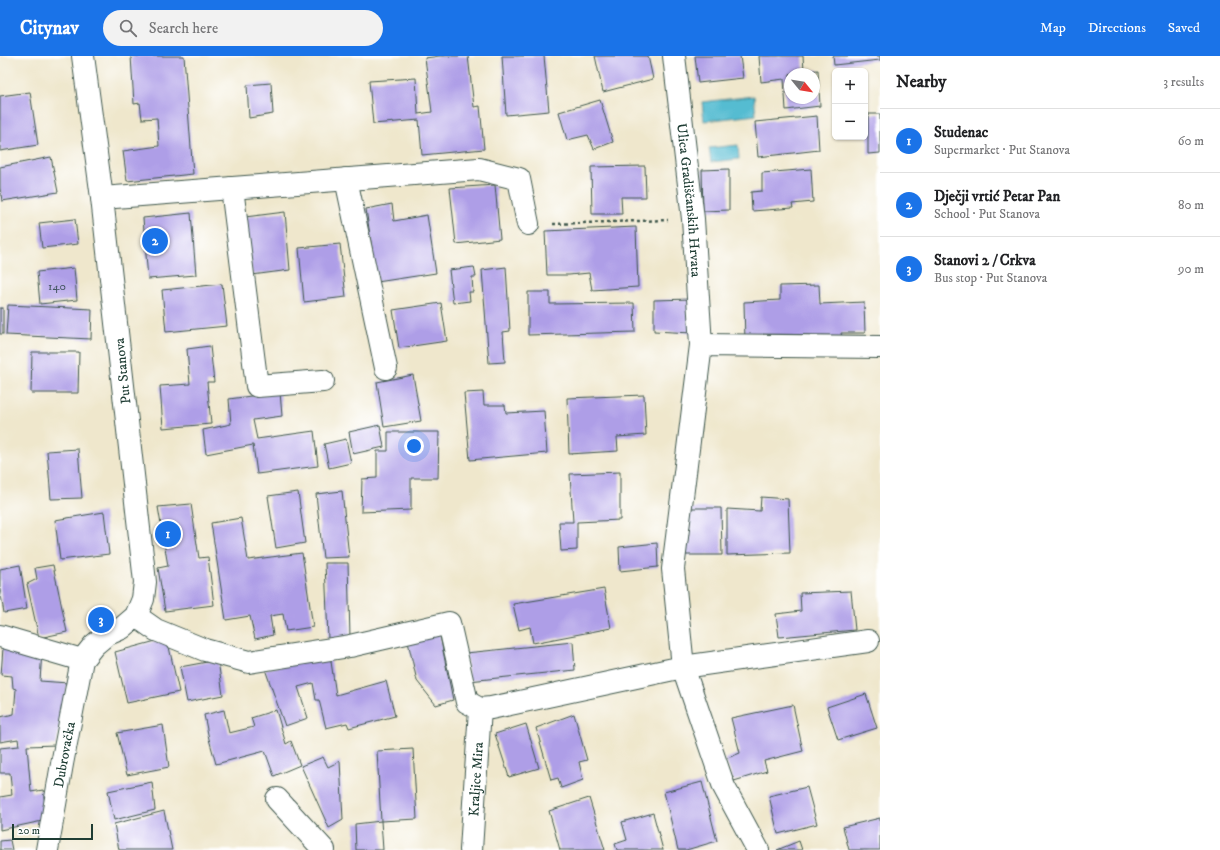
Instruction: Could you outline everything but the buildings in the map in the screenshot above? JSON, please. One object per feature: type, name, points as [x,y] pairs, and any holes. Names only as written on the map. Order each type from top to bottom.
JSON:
[{"type":"street","name":"Put Stanova","points":[[82,660],[94,644],[106,635],[122,628],[136,616],[143,599],[145,582],[102,198],[83,56]]},
{"type":"street","name":"Ulica Gradiščanskih Hrvata","points":[[674,56],[693,219],[701,345],[673,569],[683,667],[724,787],[758,850]]},
{"type":"street","points":[[102,198],[479,169],[519,179],[528,224]]},
{"type":"street","points":[[346,179],[386,368]]},
{"type":"street","points":[[232,188],[257,386],[323,381]]},
{"type":"street","points":[[701,345],[880,347]]},
{"type":"street","points":[[136,616],[156,630],[198,647],[249,662],[350,646],[449,623],[467,702],[480,709],[491,708],[683,667],[868,641]]},
{"type":"street","points":[[0,636],[82,660]]},
{"type":"street","name":"Dubrovačka","points":[[47,850],[82,660]]},
{"type":"street","name":"Kraljice Mira","points":[[471,850],[480,709]]},
{"type":"street","points":[[277,799],[324,850]]},
{"type":"path","points":[[528,224],[693,219]]},
{"type":"water","points":[[754,96],[756,115],[704,121],[702,102]]},
{"type":"water","points":[[738,145],[739,159],[711,162],[709,148]]},
{"type":"place","name":"Dječji vrtić Petar Pan","points":[[155,241]]},
{"type":"place","name":"Studenac","points":[[168,534]]},
{"type":"place","name":"Stanovi 2 / Crkva","points":[[101,620]]}]
